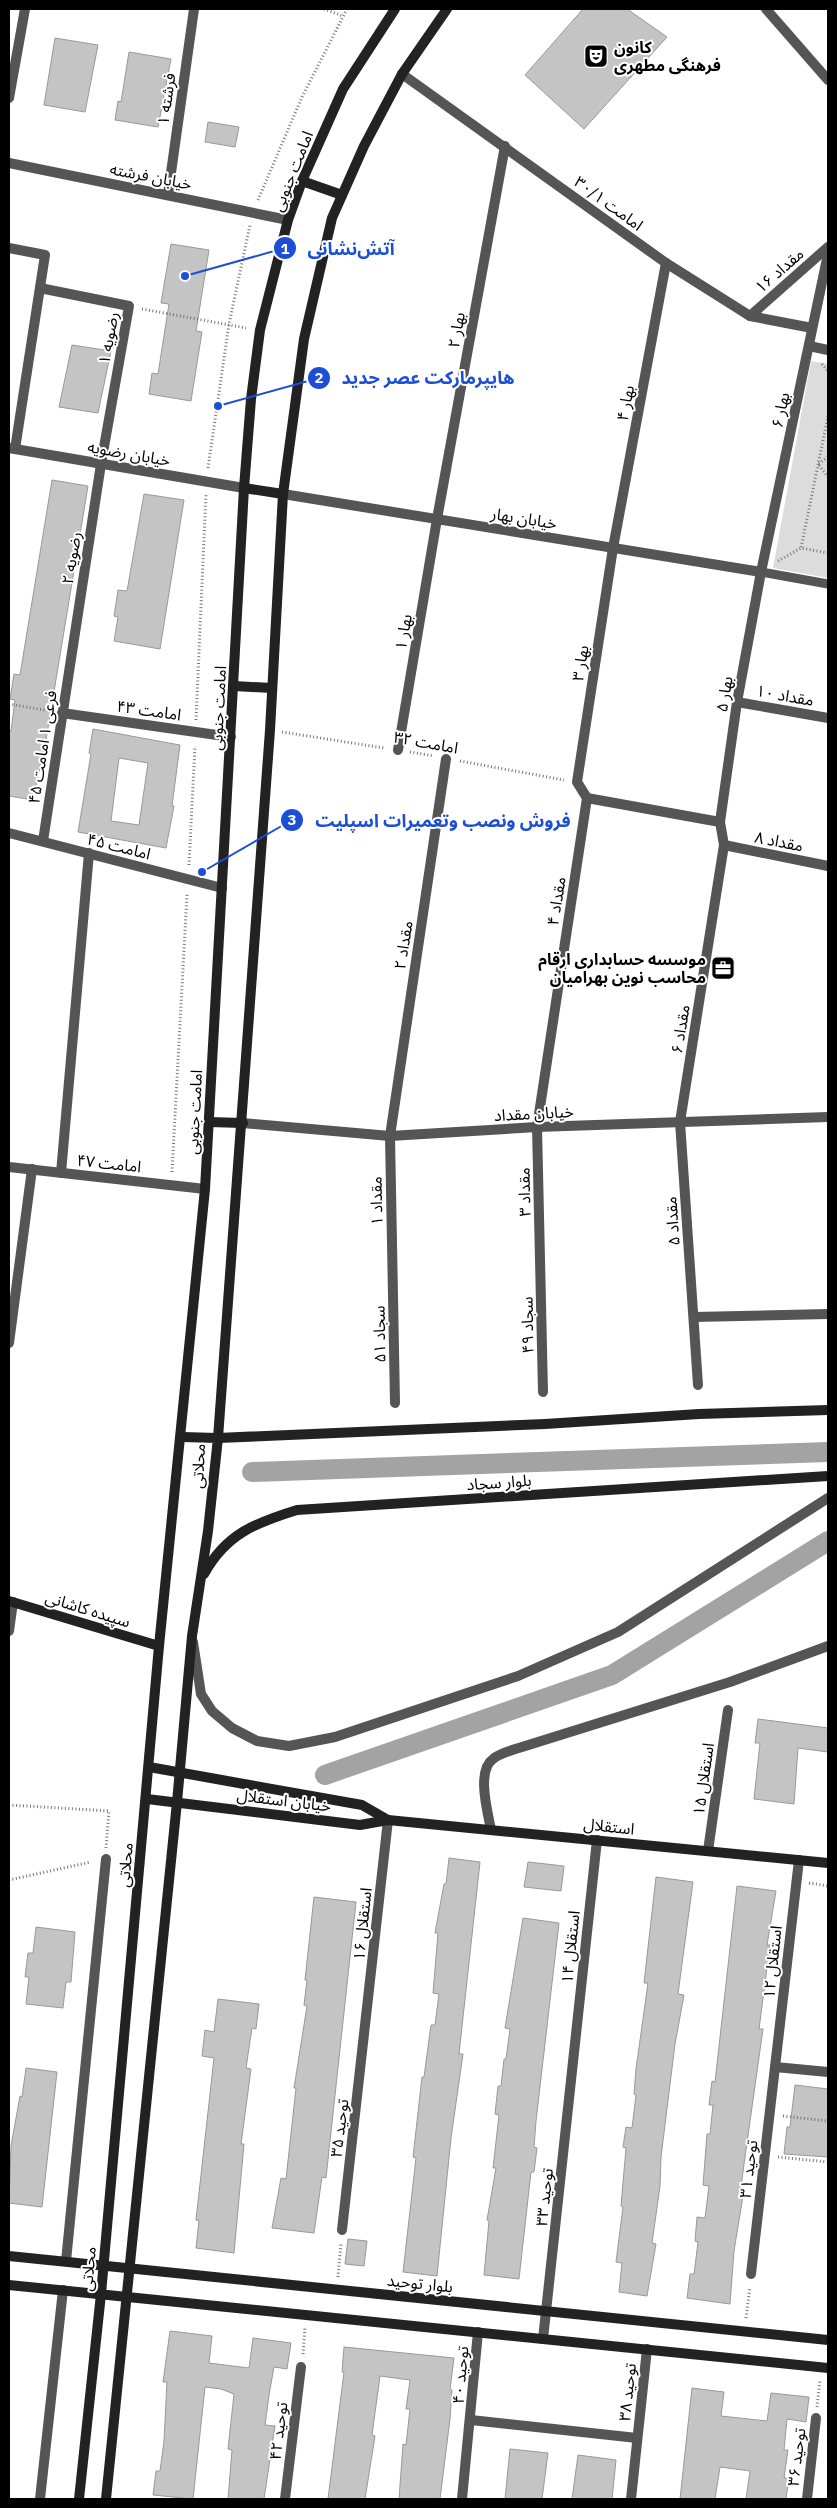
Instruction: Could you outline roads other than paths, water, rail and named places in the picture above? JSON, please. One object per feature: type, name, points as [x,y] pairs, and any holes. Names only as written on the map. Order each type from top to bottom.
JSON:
[{"type":"main road","name":"امامت جنوبی","points":[[182,1437],[205,1189],[244,488],[251,399],[260,330],[288,220],[302,181],[342,89],[395,9]]},
{"type":"main road","points":[[447,9],[402,74],[332,218],[304,339],[283,494],[270,730],[243,1123],[218,1438],[545,1424],[699,1414],[828,1410]]},
{"type":"main road","points":[[302,181],[342,195]]},
{"type":"main road","points":[[244,488],[283,494]]},
{"type":"main road","points":[[234,686],[272,688]]},
{"type":"main road","points":[[209,1122],[243,1123]]},
{"type":"main road","name":"محلاتی","points":[[79,2499],[104,2266],[147,1799],[159,1646],[182,1437],[218,1438],[192,1636],[179,1771],[178,1802],[106,2499]]},
{"type":"main road","name":"بلوار سجاد","points":[[200,1581],[212,1559],[224,1546],[246,1528],[297,1510],[828,1476]]},
{"type":"main road","name":"سپیده کاشانی","points":[[11,1602],[159,1646]]},
{"type":"main road","points":[[149,1767],[362,1805],[388,1820]]},
{"type":"main road","name":"خیابان استقلال","points":[[147,1799],[360,1825],[388,1820]]},
{"type":"main road","name":"استقلال","points":[[388,1820],[828,1863]]},
{"type":"main road","name":"بلوار توحید","points":[[9,2256],[828,2340]]},
{"type":"main road","points":[[9,2284],[825,2368]]},
{"type":"street","points":[[9,98],[25,9]]},
{"type":"street","name":"فرشته ۱","points":[[168,194],[194,9]]},
{"type":"street","points":[[766,9],[828,80]]},
{"type":"street","name":"امامت ۳۰/۱","points":[[402,74],[505,146],[666,264],[750,316],[812,328]]},
{"type":"street","name":"بهار ۲","points":[[437,519],[505,146]]},
{"type":"street","name":"خیابان فرشته","points":[[9,163],[288,220]]},
{"type":"street","points":[[9,248],[45,255],[12,448]]},
{"type":"street","name":"مقداد ۱۶","points":[[750,316],[828,248]]},
{"type":"street","name":"بهار ۶","points":[[761,572],[828,254]]},
{"type":"street","name":"بهار ۴","points":[[613,548],[666,264]]},
{"type":"street","name":"رضویه ۱","points":[[40,288],[129,306],[101,464]]},
{"type":"street","points":[[808,346],[828,350]]},
{"type":"street","name":"خیابان رضویه","points":[[12,448],[244,488]]},
{"type":"street","name":"رضویه ۲","points":[[71,657],[101,464]]},
{"type":"street","name":"خیابان بهار","points":[[283,494],[761,572]]},
{"type":"street","name":"بهار ۱","points":[[398,750],[437,519]]},
{"type":"street","name":"بهار ۳","points":[[587,798],[577,782],[613,548]]},
{"type":"street","name":"بهار ۵","points":[[720,822],[737,702],[761,572]]},
{"type":"street","name":"فرعی ۱ امامت ۴۵","points":[[42,841],[71,657]]},
{"type":"street","name":"مقداد ۱۰","points":[[737,702],[828,718]]},
{"type":"street","name":"امامت ۴۳","points":[[62,713],[231,737]]},
{"type":"street","name":"مقداد ۲","points":[[390,1136],[446,759]]},
{"type":"street","points":[[587,798],[720,822]]},
{"type":"street","name":"مقداد ۴","points":[[537,1127],[587,798]]},
{"type":"street","name":"مقداد ۶","points":[[680,1122],[724,845],[720,822]]},
{"type":"street","name":"امامت ۴۵","points":[[9,833],[222,888]]},
{"type":"street","name":"مقداد ۸","points":[[724,845],[828,866]]},
{"type":"street","points":[[61,1173],[90,854]]},
{"type":"street","name":"خیابان مقداد","points":[[243,1123],[390,1136],[537,1127],[828,1117]]},
{"type":"street","name":"مقداد ۵","points":[[680,1122],[698,1385]]},
{"type":"street","name":"مقداد ۳","points":[[537,1127],[540,1256]]},
{"type":"street","name":"مقداد ۱","points":[[390,1136],[392,1264]]},
{"type":"street","name":"امامت ۴۷","points":[[9,1167],[205,1189]]},
{"type":"street","points":[[9,1343],[32,1169]]},
{"type":"street","name":"سجاد ۴۹","points":[[540,1256],[543,1392]]},
{"type":"street","name":"سجاد ۵۱","points":[[392,1264],[395,1403]]},
{"type":"street","points":[[694,1317],[828,1314]]},
{"type":"street","points":[[192,1636],[201,1694],[212,1711],[232,1728],[257,1742],[289,1746],[335,1737],[518,1676],[618,1632],[828,1498]]},
{"type":"street","points":[[9,1631],[11,1602]]},
{"type":"street","points":[[491,1830],[484,1787],[485,1769],[492,1759],[522,1747],[730,1682],[828,1646]]},
{"type":"street","name":"استقلال ۱۵","points":[[708,1851],[728,1710]]},
{"type":"street","name":"استقلال ۱۶","points":[[366,2030],[388,1820]]},
{"type":"street","name":"استقلال ۱۴","points":[[573,2058],[597,1840]]},
{"type":"street","points":[[66,2262],[106,1859]]},
{"type":"street","name":"استقلال ۱۲","points":[[775,2067],[799,1860]]},
{"type":"street","name":"توحید ۳۵","points":[[342,2230],[366,2030]]},
{"type":"street","name":"توحید ۳۳","points":[[543,2339],[573,2058]]},
{"type":"street","points":[[775,2067],[828,2072]]},
{"type":"street","name":"توحید ۳۱","points":[[751,2274],[775,2067]]},
{"type":"street","points":[[40,2499],[63,2290]]},
{"type":"street","name":"توحید ۴۰","points":[[462,2499],[478,2332]]},
{"type":"street","name":"توحید ۳۸","points":[[631,2499],[647,2349]]},
{"type":"street","name":"توحید ۴۲","points":[[285,2499],[301,2367]]},
{"type":"street","name":"توحید ۳۶","points":[[807,2499],[816,2418]]},
{"type":"street","points":[[471,2420],[637,2438]]},
{"type":"lane","points":[[761,572],[828,584]]},
{"type":"waterway","points":[[252,1472],[828,1452]]},
{"type":"waterway","points":[[325,1775],[612,1675],[828,1541]]},
{"type":"place","name":"کانون فرهنگی مطهری","points":[[596,56]]},
{"type":"place","name":"آتش‌نشانی","points":[[185,276]]},
{"type":"place","name":"هایپرمارکت عصر جدید","points":[[218,406]]},
{"type":"place","name":"فروش ونصب وتعمیرات اسپلیت","points":[[202,872]]},
{"type":"place","name":"موسسه حسابداری ارقام محاسب نوین بهرامیان","points":[[723,968]]}]
